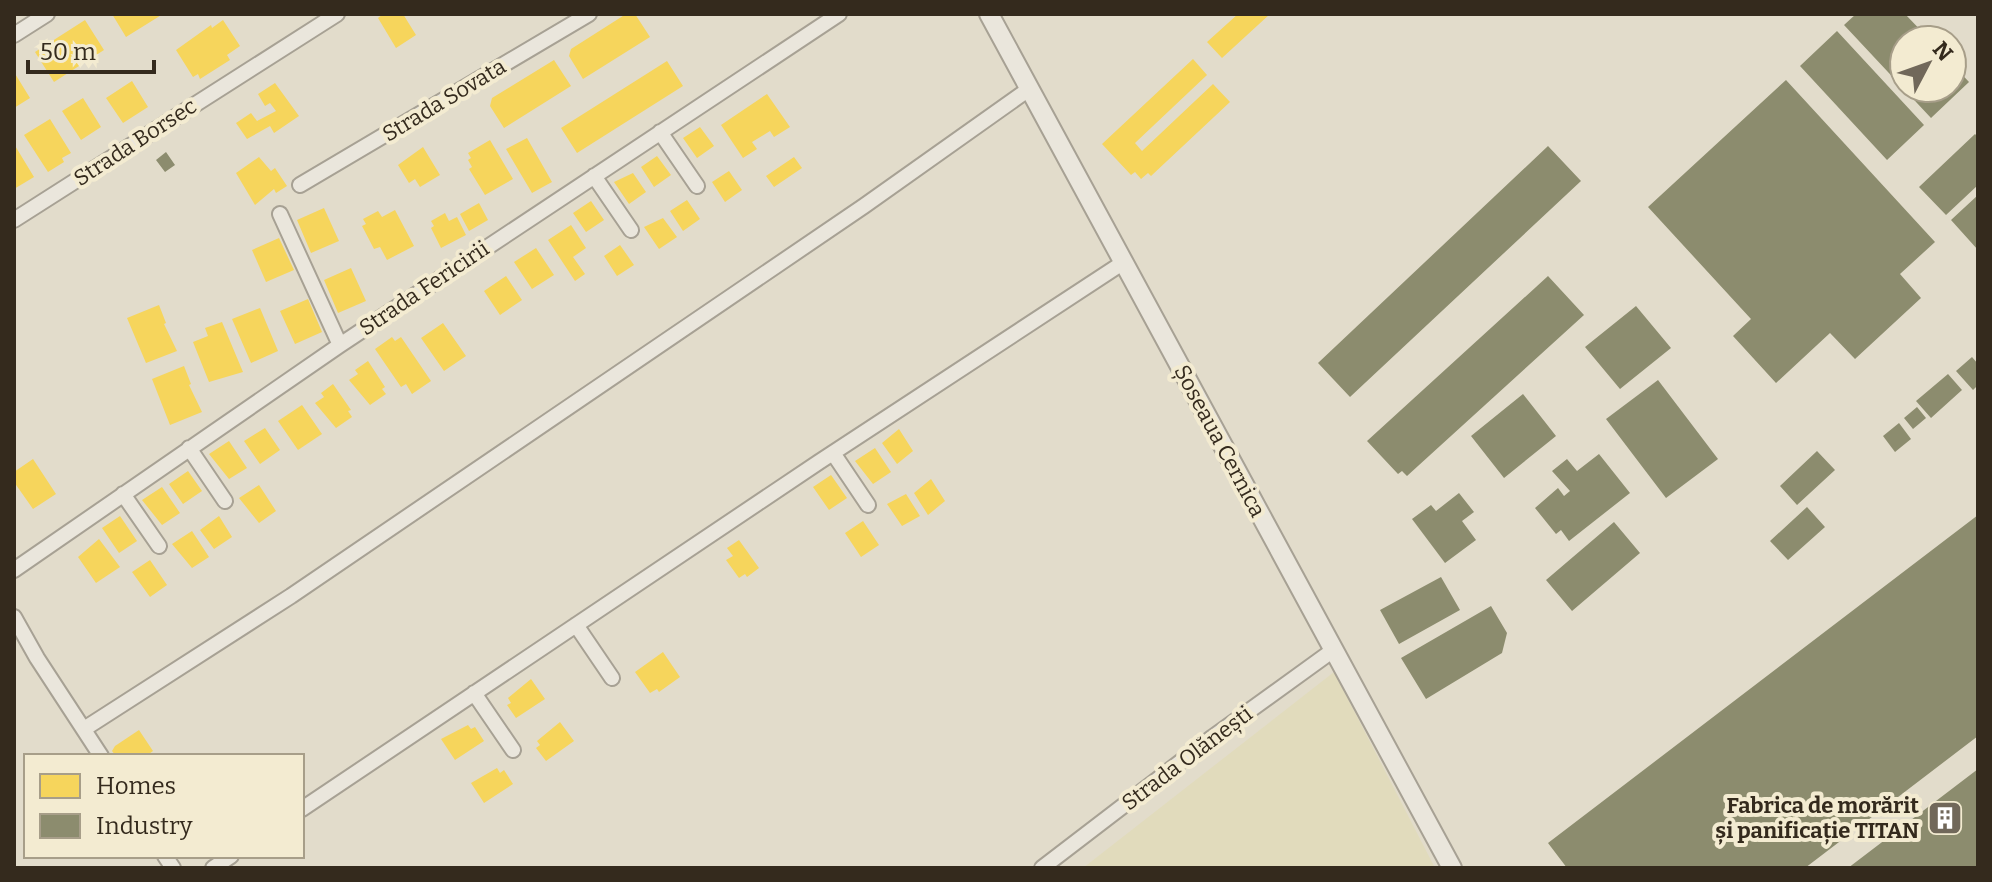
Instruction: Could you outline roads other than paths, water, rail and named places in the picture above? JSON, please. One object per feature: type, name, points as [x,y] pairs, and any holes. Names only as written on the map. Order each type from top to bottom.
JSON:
[{"type":"street","points":[[14,35],[46,14]]},
{"type":"street","name":"Strada Borsec","points":[[14,220],[337,14]]},
{"type":"street","name":"Strada Sovata","points":[[300,185],[589,14]]},
{"type":"street","name":"Strada Fericirii","points":[[14,570],[340,345],[839,14]]},
{"type":"street","name":"Șoseaua Cernica","points":[[989,14],[1452,868]]},
{"type":"street","points":[[84,729],[304,588],[864,206],[1029,89]]},
{"type":"street","points":[[660,132],[697,186]]},
{"type":"street","points":[[594,176],[631,230]]},
{"type":"street","points":[[280,214],[340,345]]},
{"type":"street","points":[[304,808],[1124,262]]},
{"type":"street","points":[[189,448],[225,501]]},
{"type":"street","points":[[833,453],[868,505]]},
{"type":"street","points":[[123,494],[159,546]]},
{"type":"street","points":[[14,617],[100,754]]},
{"type":"street","points":[[576,625],[612,678]]},
{"type":"street","name":"Strada Olănești","points":[[1042,868],[1213,737],[1332,651]]},
{"type":"street","points":[[474,693],[513,750]]},
{"type":"place","name":"Fabrica de morărit și panificație TITAN","points":[[1945,818]]}]
